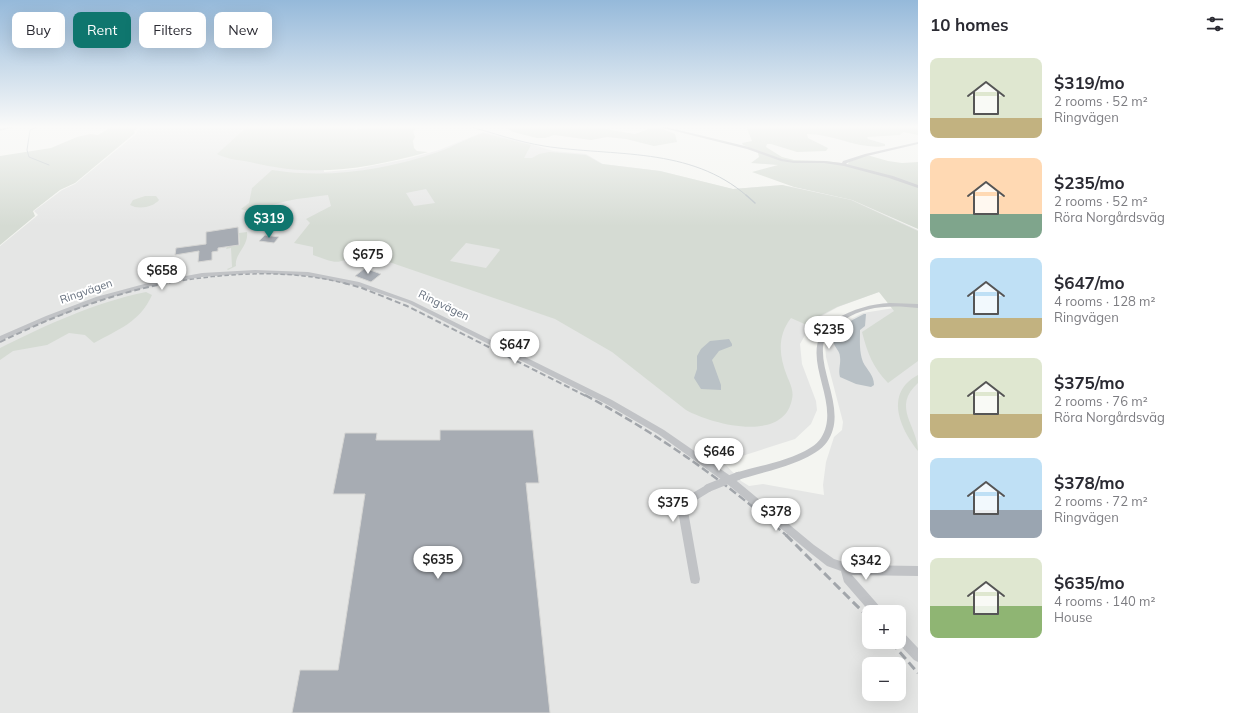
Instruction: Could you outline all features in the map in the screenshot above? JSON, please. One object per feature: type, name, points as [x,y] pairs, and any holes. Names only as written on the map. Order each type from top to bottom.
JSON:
[{"type":"street","points":[[783,159],[788,161],[820,162],[844,165],[918,186]]},
{"type":"street","points":[[844,165],[848,161],[853,159]]},
{"type":"street","name":"Ringvägen","points":[[0,339],[50,316],[93,300],[129,290],[189,277],[230,272],[273,271],[314,274],[359,283],[410,302],[637,418],[685,448],[724,476],[823,558],[845,568]]},
{"type":"street","points":[[695,579],[683,511],[687,501],[708,488],[738,476],[801,456],[819,445],[825,438],[830,426],[831,412],[819,354],[821,337],[825,329],[838,319],[862,308],[884,304],[918,306]]},
{"type":"street","points":[[872,605],[848,578],[845,568],[918,570]]},
{"type":"street","points":[[906,643],[918,656]]},
{"type":"shaded area","points":[[0,159],[103,159],[75,183],[60,190],[33,211],[35,216],[0,245]]},
{"type":"shaded area","points":[[105,159],[323,159],[324,172],[356,169],[406,159],[595,159],[603,164],[660,171],[733,189],[782,185],[852,200],[918,230],[918,300],[889,297],[879,292],[838,307],[820,317],[817,322],[812,323],[800,344],[802,364],[816,401],[817,410],[811,424],[795,439],[739,457],[725,464],[741,481],[749,486],[763,484],[824,495],[823,485],[826,462],[834,437],[842,430],[843,422],[826,357],[825,345],[828,337],[837,326],[863,313],[894,308],[918,310],[918,713],[0,713],[0,246],[38,215],[34,211],[62,190],[75,184]]},
{"type":"shaded area","points":[[235,159],[399,159],[361,167],[318,170],[296,170]]},
{"type":"shaded area","points":[[414,159],[594,159],[602,164],[660,171],[733,189],[782,185],[851,200],[918,231],[918,361],[888,383],[874,366],[868,353],[862,332],[894,311],[879,292],[837,307],[818,317],[816,322],[811,323],[809,326],[791,318],[786,325],[781,339],[782,361],[792,393],[792,399],[786,413],[776,422],[762,426],[745,427],[728,425],[712,421],[686,410],[612,352],[555,319],[360,252],[337,262],[313,255],[313,247],[294,243],[310,223],[306,219],[331,206],[328,195],[292,200],[251,210],[241,209],[249,203],[252,188],[272,170],[314,174],[335,173],[398,164]],"holes":[[[426,189],[435,203],[414,206],[406,193]],[[466,243],[500,250],[486,268],[450,261]]]},
{"type":"shaded area","points":[[756,159],[826,161],[848,164],[849,162],[856,159],[882,159],[902,163],[918,162],[918,229],[852,200],[794,187],[752,172],[778,165],[751,163]]},
{"type":"shaded area","points":[[145,196],[156,196],[159,200],[146,207],[134,207],[130,205],[133,200]]},
{"type":"shaded area","points":[[247,232],[246,242],[237,258],[236,266],[228,270],[227,269],[232,267],[231,248],[226,249],[227,247],[240,245],[239,233]]},
{"type":"shaded area","points":[[146,292],[152,295],[147,304],[135,318],[120,329],[94,343],[85,335],[69,333],[47,345],[13,351],[0,360],[0,348],[35,331],[90,308],[127,296]]},
{"type":"shaded area","points":[[866,314],[865,326],[860,330],[860,350],[863,362],[873,378],[874,385],[871,387],[856,384],[840,377],[840,354],[834,342],[834,339],[840,337],[842,334],[839,327]]},
{"type":"shaded area","points":[[729,339],[732,346],[719,351],[712,360],[721,385],[721,390],[701,389],[694,378],[697,369],[697,356],[701,349],[710,341]]},
{"type":"shaded area","points":[[918,375],[918,383],[910,392],[906,408],[917,442],[918,451],[911,442],[901,422],[898,411],[898,401],[901,391],[908,382]]},
{"type":"building","points":[[238,227],[239,245],[218,248],[218,251],[212,252],[212,260],[198,262],[199,251],[175,255],[176,248],[206,244],[206,232]]},
{"type":"building","points":[[265,235],[279,237],[274,243],[259,241]]},
{"type":"building","points":[[365,268],[381,274],[371,282],[355,276]]},
{"type":"building","points":[[440,430],[533,430],[539,483],[526,483],[550,713],[292,713],[300,670],[338,670],[365,494],[333,494],[345,433],[377,433],[376,440],[440,440]]},
{"type":"waterway","points":[[35,159],[49,165]]},
{"type":"waterway","points":[[667,159],[701,169],[725,180],[747,196]]},
{"type":"waterway","points":[[746,195],[755,203]]},
{"type":"railway","points":[[162,284],[208,277],[255,274],[301,276],[347,284]]},
{"type":"railway","points":[[0,342],[41,323],[82,307],[124,293],[168,283]]},
{"type":"railway","points":[[344,283],[362,288],[407,306],[586,396]]},
{"type":"railway","points":[[585,395],[665,442],[740,496],[787,536]]},
{"type":"railway","points":[[787,536],[862,611]]},
{"type":"railway","points":[[897,649],[918,673]]}]
